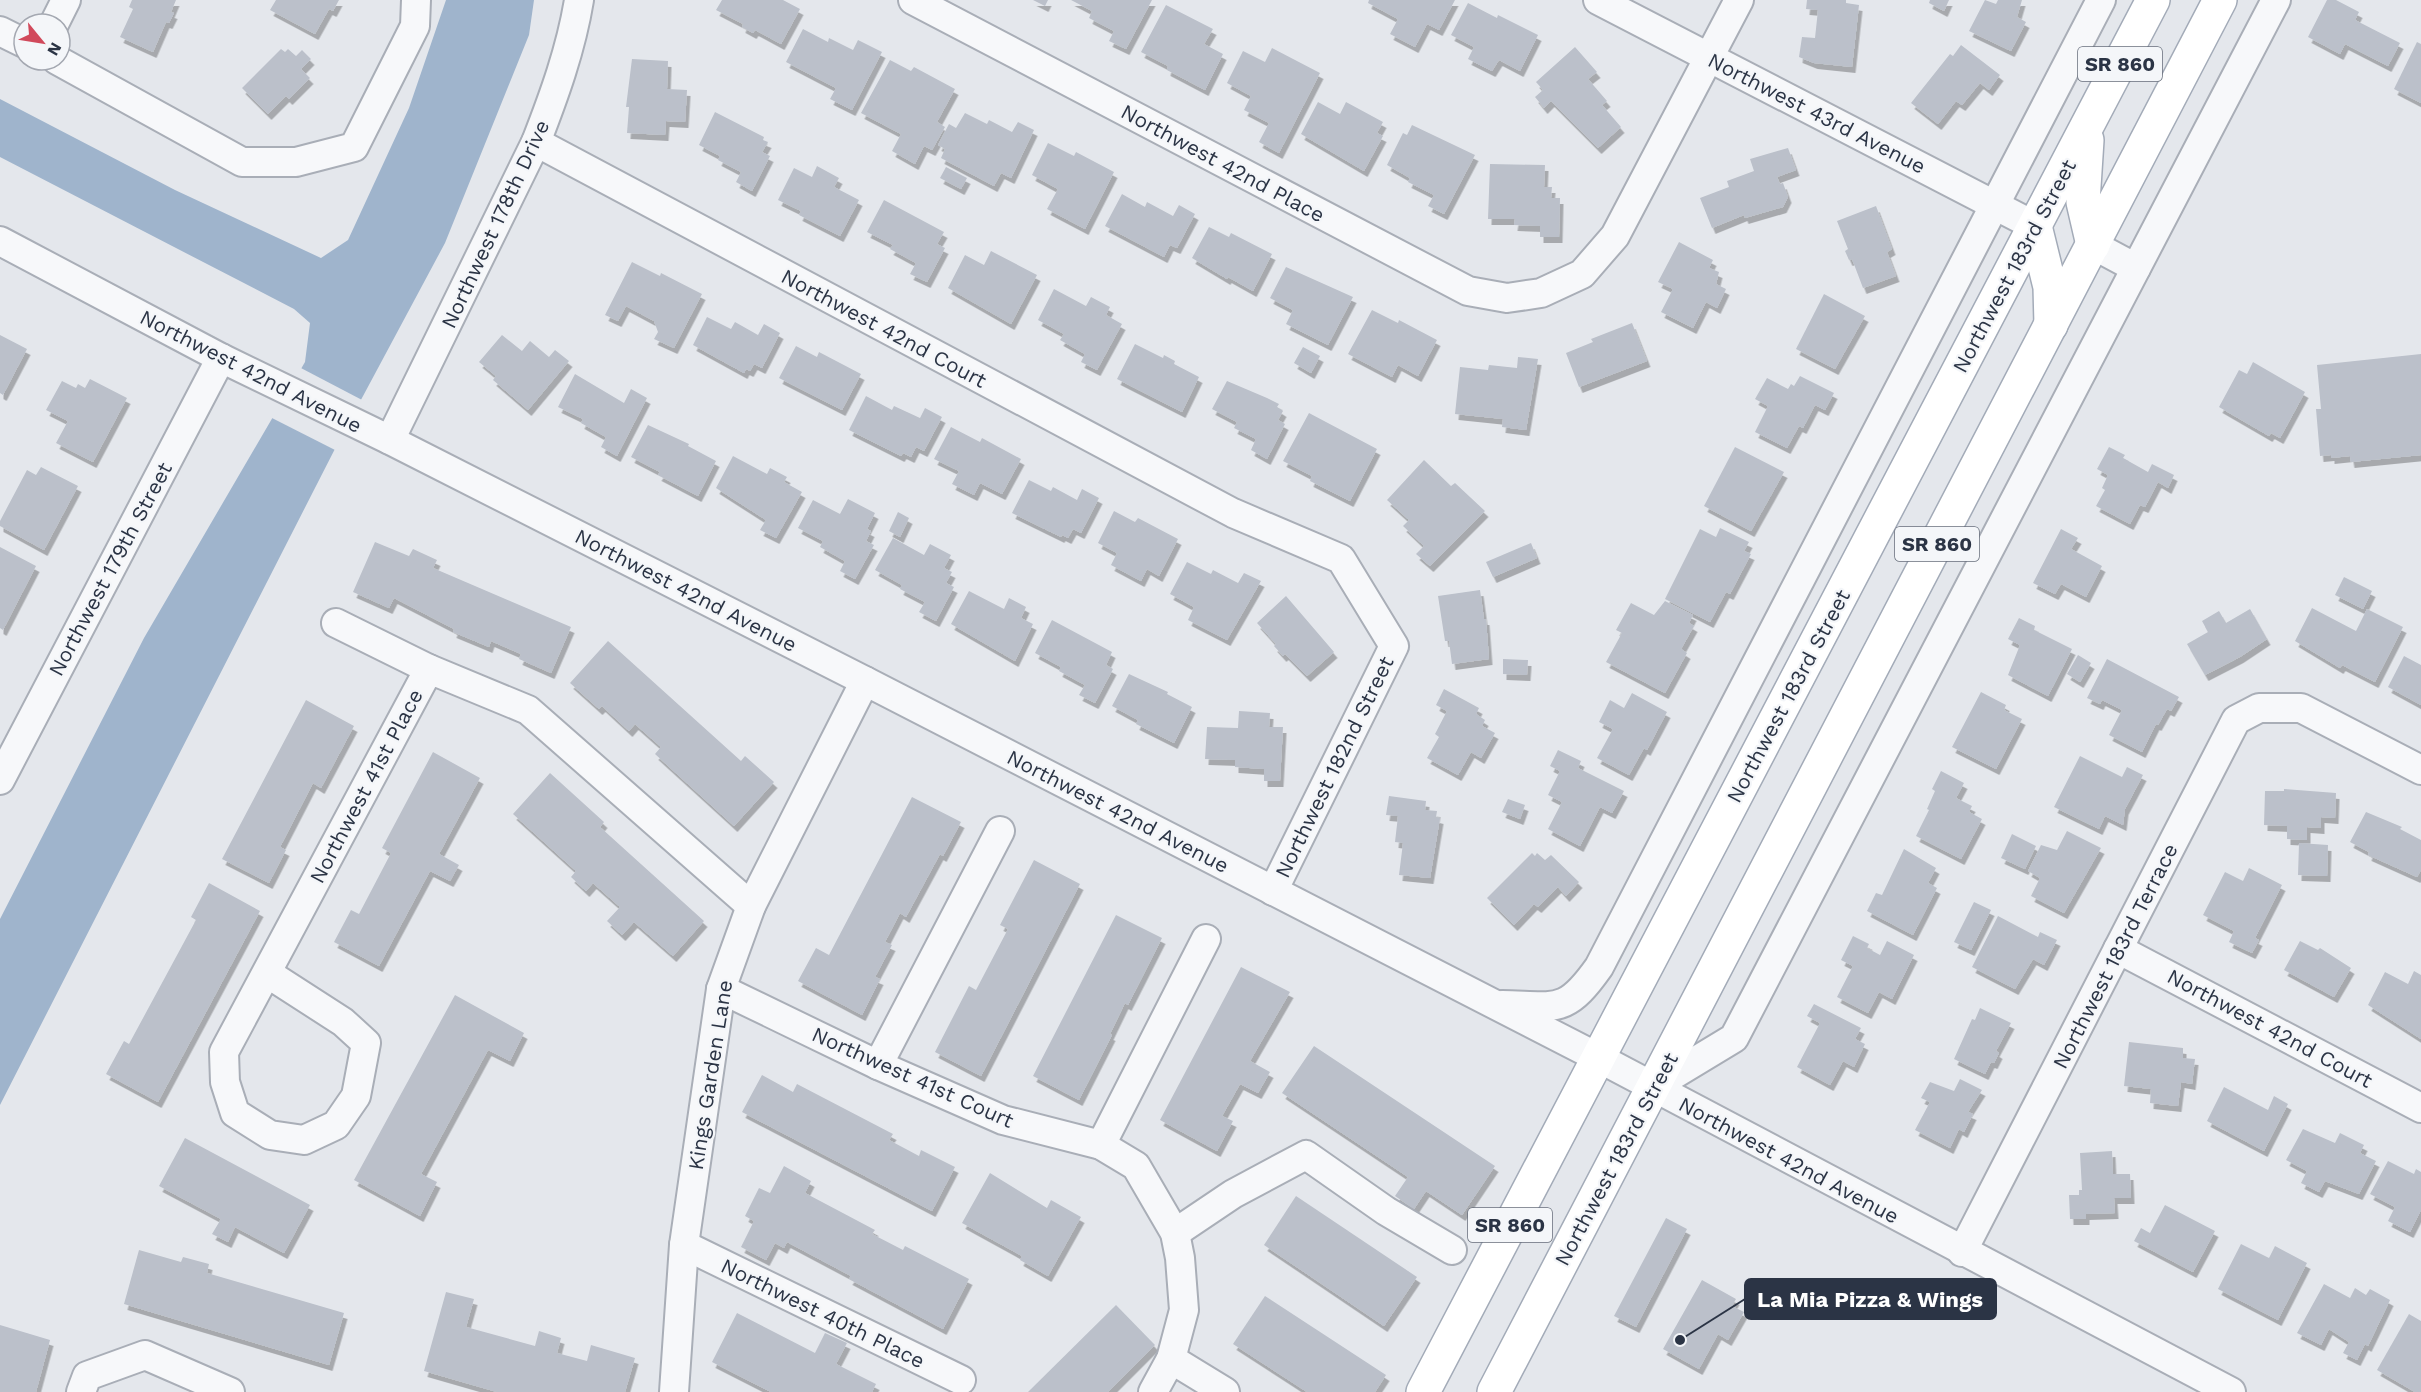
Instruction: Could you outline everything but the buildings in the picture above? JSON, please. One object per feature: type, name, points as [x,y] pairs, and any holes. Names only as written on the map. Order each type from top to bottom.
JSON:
[{"type":"main road","name":"Northwest 183rd Street","points":[[1423,1392],[2153,0]]},
{"type":"main road","name":"Northwest 183rd Street","points":[[1494,1392],[2220,0]]},
{"type":"main road","points":[[2089,124],[2083,202],[2093,245]]},
{"type":"main road","points":[[2036,226],[2050,287],[2051,325]]},
{"type":"street","points":[[72,68],[242,162],[296,162],[354,147],[415,26],[416,0]]},
{"type":"street","name":"Northwest 178th Drive","points":[[390,440],[536,142],[559,80],[575,27],[579,0]]},
{"type":"street","name":"Northwest 42nd Place","points":[[913,0],[1468,291],[1507,298],[1541,293],[1582,274],[1616,236],[1709,57]]},
{"type":"street","name":"Northwest 43rd Avenue","points":[[1598,0],[2036,226]]},
{"type":"street","points":[[1709,57],[1739,0]]},
{"type":"street","points":[[1494,1005],[1554,1006],[1570,1002],[1599,966],[2101,0]]},
{"type":"street","points":[[1653,1087],[1734,1038],[2276,0]]},
{"type":"street","name":"Northwest 42nd Court","points":[[536,142],[1233,513]]},
{"type":"street","name":"Northwest 42nd Avenue","points":[[0,241],[221,358],[390,440],[1274,891],[1653,1087],[2231,1392]]},
{"type":"street","points":[[2093,245],[2136,268]]},
{"type":"street","name":"Northwest 179th Street","points":[[0,780],[221,358]]},
{"type":"street","name":"Northwest 182nd Street","points":[[1233,513],[1341,559],[1394,646],[1274,891]]},
{"type":"street","points":[[336,623],[429,669]]},
{"type":"street","name":"Northwest 41st Place","points":[[267,973],[343,1022],[366,1043],[356,1096],[336,1125],[304,1140],[270,1135],[235,1113],[225,1082],[224,1052],[429,669],[528,710],[751,906]]},
{"type":"street","name":"Kings Garden Lane","points":[[674,1392],[684,1245],[721,989],[751,906],[865,681]]},
{"type":"street","name":"Northwest 183rd Terrace","points":[[1962,1252],[2236,720],[2259,708],[2301,708],[2421,770]]},
{"type":"street","points":[[878,1065],[1000,831]]},
{"type":"street","points":[[1101,1145],[1206,939]]},
{"type":"street","name":"Northwest 42nd Court","points":[[2118,949],[2421,1108]]},
{"type":"street","name":"Northwest 41st Court","points":[[721,989],[878,1065],[1003,1120],[1101,1145],[1136,1166],[1175,1233],[1180,1258],[1184,1310],[1171,1359],[1153,1392]]},
{"type":"street","points":[[1175,1233],[1233,1194],[1306,1155],[1386,1212],[1452,1250]]},
{"type":"street","name":"Northwest 40th Place","points":[[684,1245],[962,1380]]},
{"type":"street","points":[[81,1392],[87,1376],[145,1355],[230,1392]]},
{"type":"street","points":[[1171,1359],[1225,1392]]},
{"type":"water","points":[[446,0],[534,0],[529,35],[445,243],[340,439],[0,1105],[0,919],[144,638],[305,362],[310,323],[294,309],[0,157],[0,99],[175,190],[321,258],[348,240],[409,108]]},
{"type":"pier","points":[[299,367],[364,401],[337,451],[270,417]]},
{"type":"place","name":"La Mia Pizza & Wings","points":[[1680,1340]]}]
